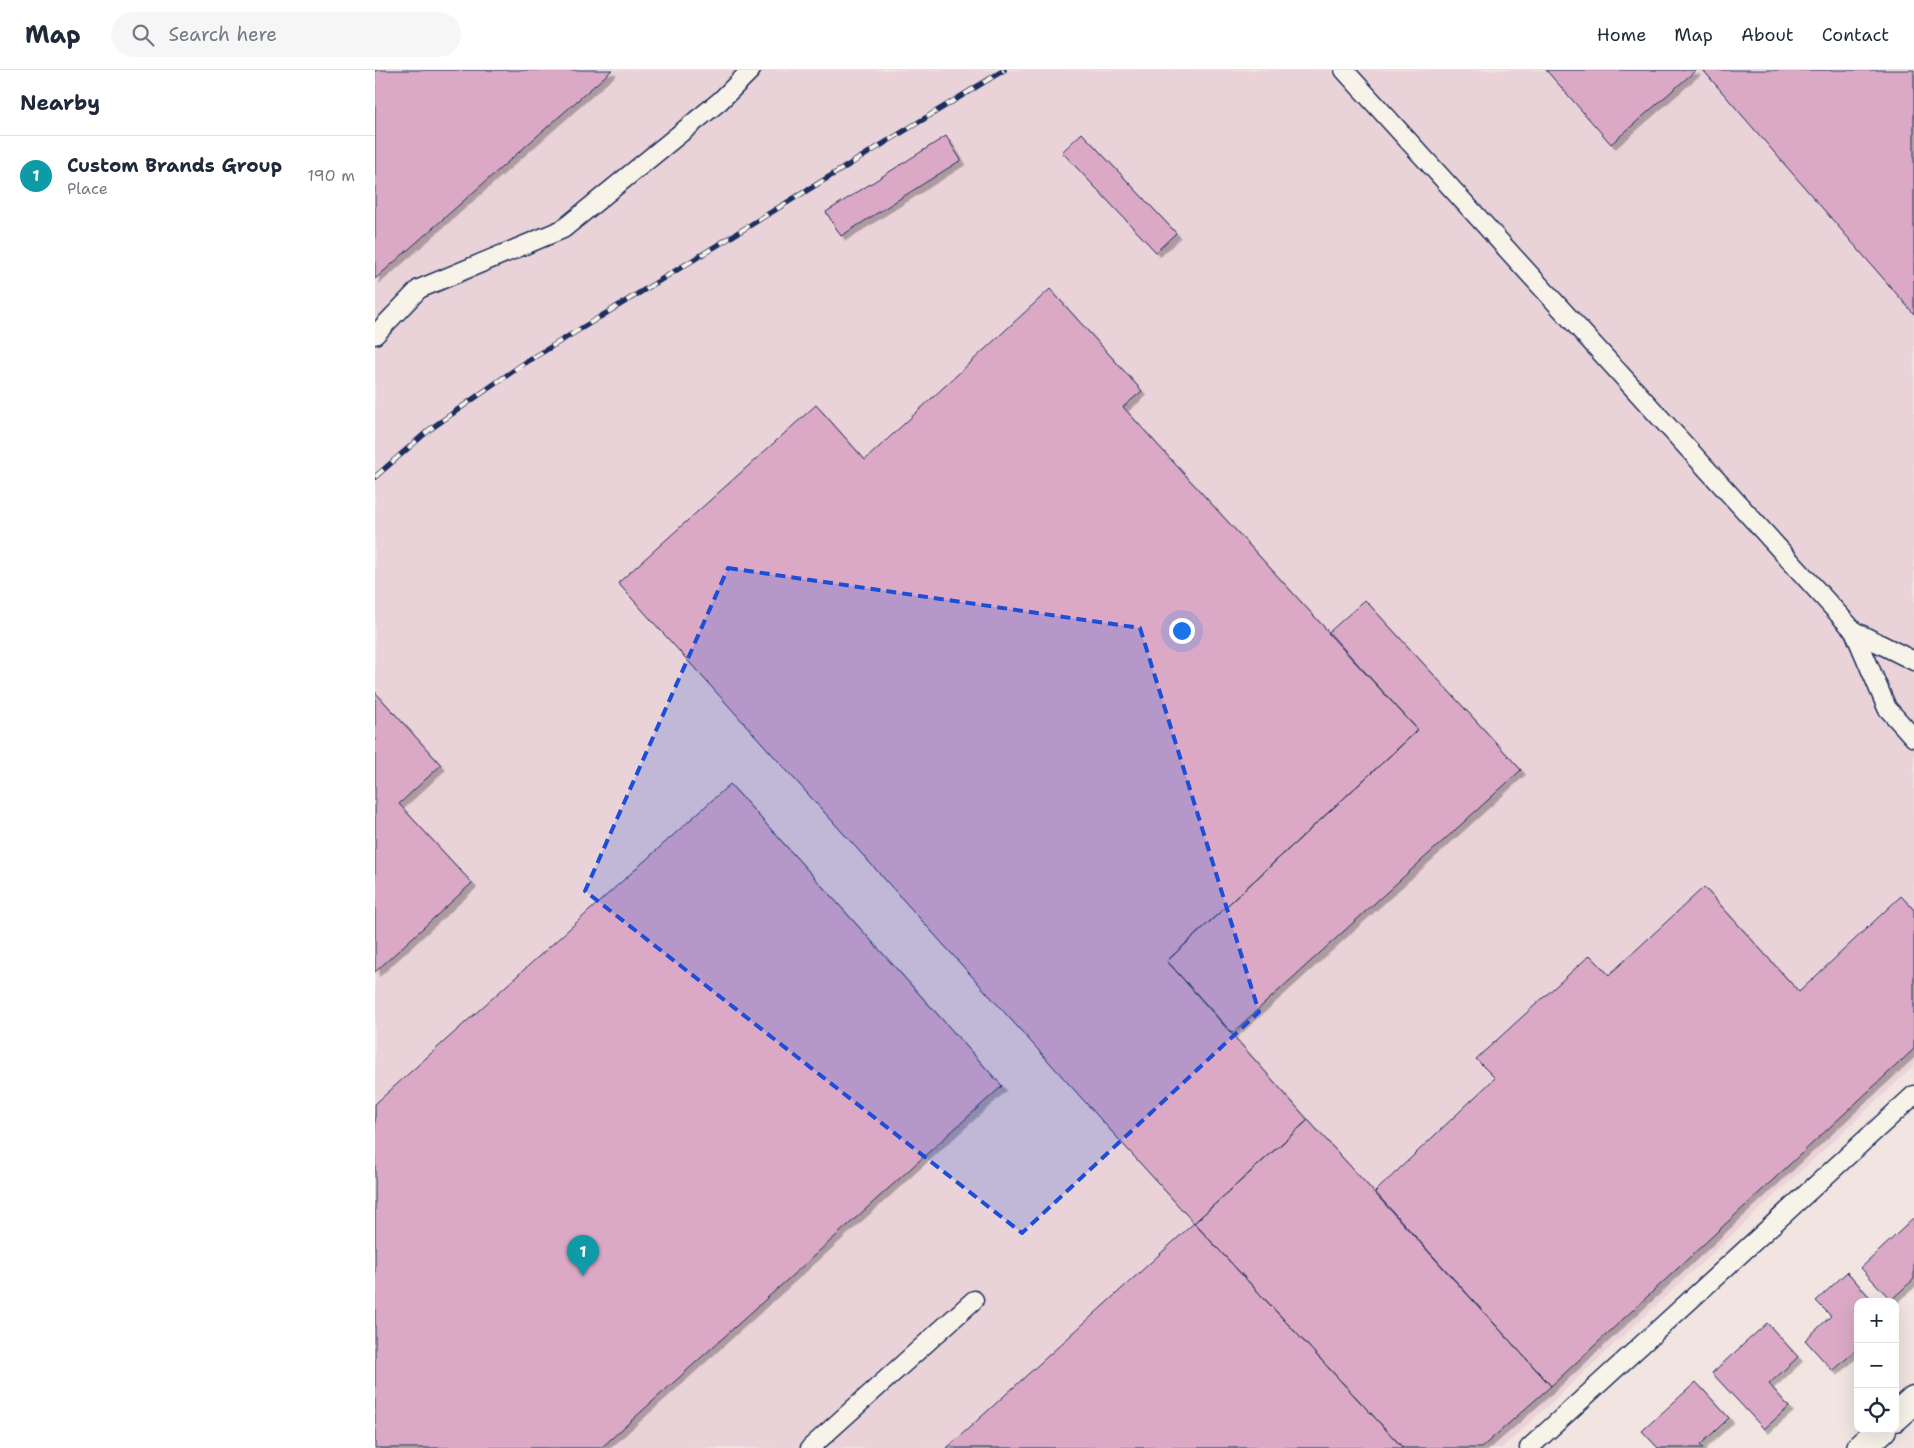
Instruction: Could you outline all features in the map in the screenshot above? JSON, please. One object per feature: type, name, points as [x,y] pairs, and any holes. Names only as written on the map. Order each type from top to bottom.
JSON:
[{"type":"street","points":[[1899,1413],[1914,1400]]},
{"type":"street","points":[[1861,1448],[1878,1433]]},
{"type":"lane","points":[[375,335],[419,289],[563,229],[720,101],[751,70]]},
{"type":"lane","points":[[1344,70],[1854,631],[1887,708],[1914,738]]},
{"type":"lane","points":[[1854,631],[1914,661]]},
{"type":"lane","points":[[1529,1448],[1914,1095]]},
{"type":"lane","points":[[810,1448],[974,1300]]},
{"type":"highlighted area","points":[[728,568],[1140,628],[1259,1012],[1022,1233],[585,891]]},
{"type":"shaded area","points":[[375,70],[1914,70],[1914,1066],[1502,1448],[375,1448]]},
{"type":"building","points":[[375,70],[612,70],[375,279]]},
{"type":"building","points":[[1546,70],[1696,70],[1611,144]]},
{"type":"building","points":[[1703,70],[1914,70],[1914,314]]},
{"type":"building","points":[[1082,133],[1176,233],[1156,252],[1062,152]]},
{"type":"building","points":[[946,136],[961,160],[841,236],[826,212]]},
{"type":"building","points":[[1050,289],[1142,391],[1123,407],[1418,730],[1167,961],[1308,1120],[1194,1223],[618,583],[816,405],[865,460]]},
{"type":"building","points":[[1365,600],[1521,770],[1232,1033],[1167,961],[1418,730],[1328,633]]},
{"type":"building","points":[[375,692],[441,765],[399,804],[472,883],[375,972]]},
{"type":"building","points":[[730,784],[1002,1086],[601,1448],[375,1448],[375,1104]]},
{"type":"building","points":[[1704,887],[1799,992],[1901,896],[1914,910],[1914,1049],[1551,1386],[1375,1192],[1495,1078],[1476,1059],[1590,955],[1609,975]]},
{"type":"building","points":[[1308,1120],[1551,1386],[1481,1448],[1403,1448],[1194,1223]]},
{"type":"building","points":[[1914,1218],[1914,1279],[1893,1298],[1889,1298],[1861,1268]]},
{"type":"building","points":[[1194,1223],[1403,1448],[947,1448]]},
{"type":"building","points":[[1847,1272],[1870,1298],[1854,1298],[1854,1352],[1833,1371],[1805,1340],[1831,1316],[1816,1301]]},
{"type":"building","points":[[1767,1323],[1798,1357],[1769,1384],[1789,1407],[1764,1429],[1712,1373]]},
{"type":"building","points":[[1696,1382],[1729,1418],[1700,1445],[1703,1448],[1658,1448],[1642,1431]]},
{"type":"railway","points":[[375,477],[429,430],[523,364],[1004,70]]},
{"type":"place","name":"Custom Brands Group","points":[[583,1276]]}]
